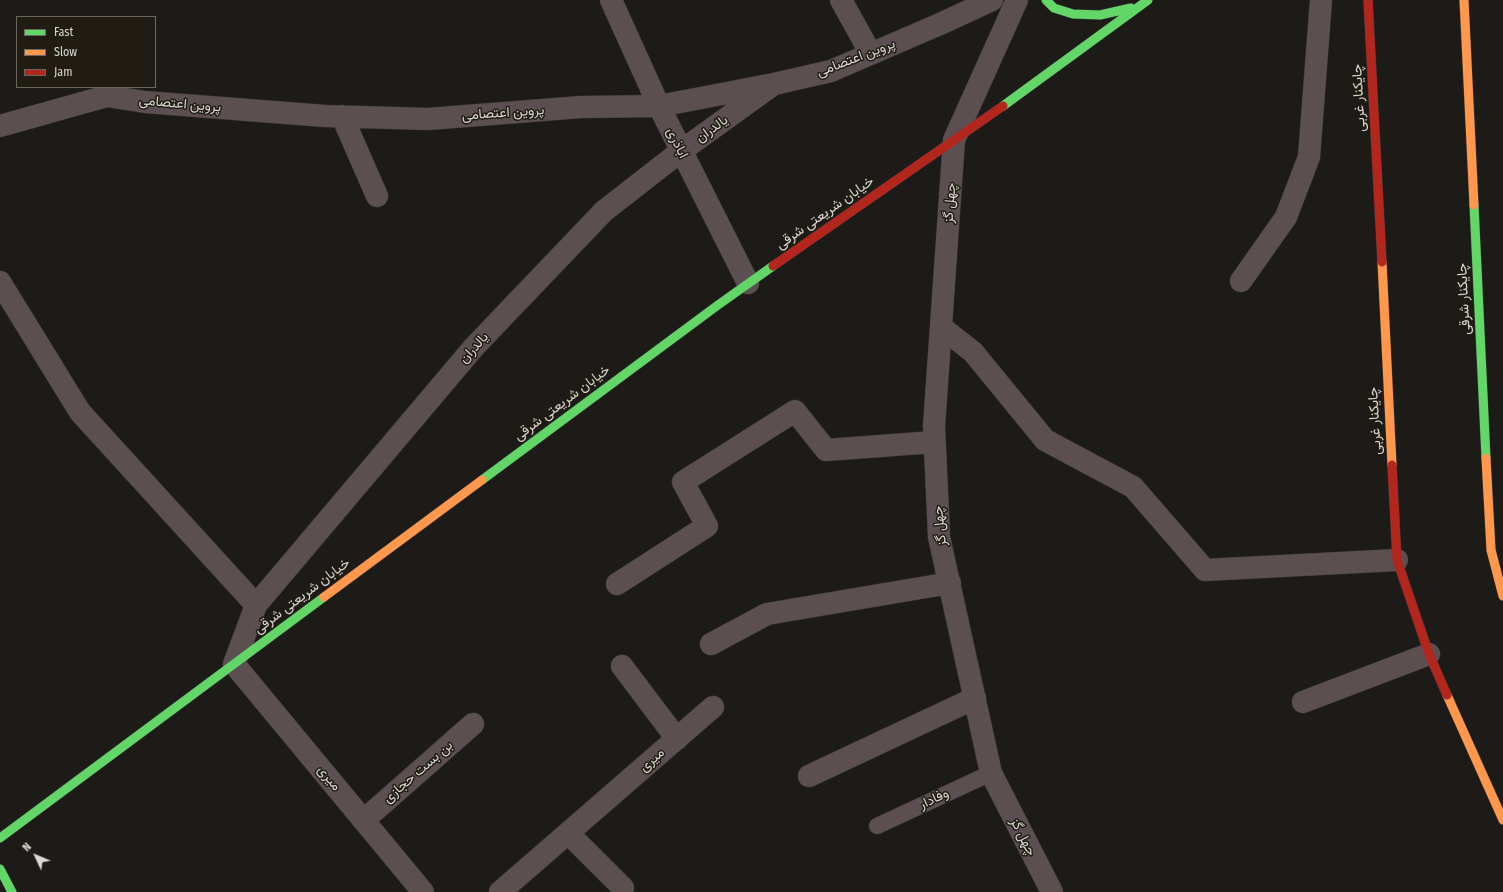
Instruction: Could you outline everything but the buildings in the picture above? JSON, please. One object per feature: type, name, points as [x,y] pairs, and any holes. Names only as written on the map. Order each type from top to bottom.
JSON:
[{"type":"street","name":"اباذری","points":[[611,0],[659,106],[748,283]]},
{"type":"street","points":[[841,0],[870,54]]},
{"type":"street","name":"پروین اعتصامی","points":[[0,126],[107,96],[146,102],[342,116],[428,119],[581,107],[659,106],[774,84],[831,71],[992,0]]},
{"type":"street","name":"چهل گز","points":[[1016,0],[954,140],[934,442],[939,537],[991,773],[1052,892]]},
{"type":"street","points":[[1046,0],[1054,8],[1074,14],[1100,15],[1140,6]]},
{"type":"street","name":"خیابان شریعتی شرقی","points":[[0,838],[748,283],[954,140],[1148,0]]},
{"type":"street","points":[[1241,281],[1286,218],[1310,157],[1321,0]]},
{"type":"street","name":"چایکنار غربی","points":[[1368,0],[1397,560],[1429,654],[1503,820]]},
{"type":"street","name":"چایکنار شرقی","points":[[1464,0],[1491,550],[1503,596]]},
{"type":"street","name":"یالدران","points":[[234,664],[256,605],[474,347],[604,211],[681,151],[774,84]]},
{"type":"street","points":[[342,116],[377,196]]},
{"type":"street","points":[[0,282],[80,412],[256,605]]},
{"type":"street","points":[[941,327],[973,352],[1046,440],[1133,487],[1205,570],[1397,560]]},
{"type":"street","points":[[617,584],[707,526],[684,482],[795,411],[826,450],[934,442]]},
{"type":"street","points":[[711,644],[767,614],[950,583]]},
{"type":"street","points":[[1303,702],[1429,654]]},
{"type":"street","name":"میری","points":[[234,664],[364,820],[418,890]]},
{"type":"street","points":[[622,666],[677,739]]},
{"type":"street","points":[[809,776],[975,698]]},
{"type":"street","name":"میری","points":[[500,892],[713,707]]},
{"type":"street","name":"بن بست حجازی","points":[[364,820],[473,724]]},
{"type":"street","points":[[568,833],[623,888]]},
{"type":"street","points":[[0,869],[12,892]]},
{"type":"lane","name":"وفادار","points":[[877,826],[991,773]]},
{"type":"traffic: fast","points":[[1046,0],[1054,8],[1073,14],[1100,15],[1131,8]]},
{"type":"traffic: fast","points":[[1003,106],[1148,0]]},
{"type":"traffic: fast","points":[[1474,205],[1486,458]]},
{"type":"traffic: fast","points":[[482,480],[773,266]]},
{"type":"traffic: fast","points":[[0,838],[324,597]]},
{"type":"traffic: fast","points":[[0,869],[12,892]]},
{"type":"traffic: slow","points":[[1464,0],[1474,205]]},
{"type":"traffic: slow","points":[[1382,262],[1392,465]]},
{"type":"traffic: slow","points":[[1486,458],[1491,550],[1503,596]]},
{"type":"traffic: slow","points":[[324,597],[482,480]]},
{"type":"traffic: slow","points":[[1447,695],[1503,820]]},
{"type":"traffic: jam","points":[[1368,0],[1382,262]]},
{"type":"traffic: jam","points":[[773,266],[1003,106]]},
{"type":"traffic: jam","points":[[1392,465],[1397,560],[1429,654],[1447,695]]}]
